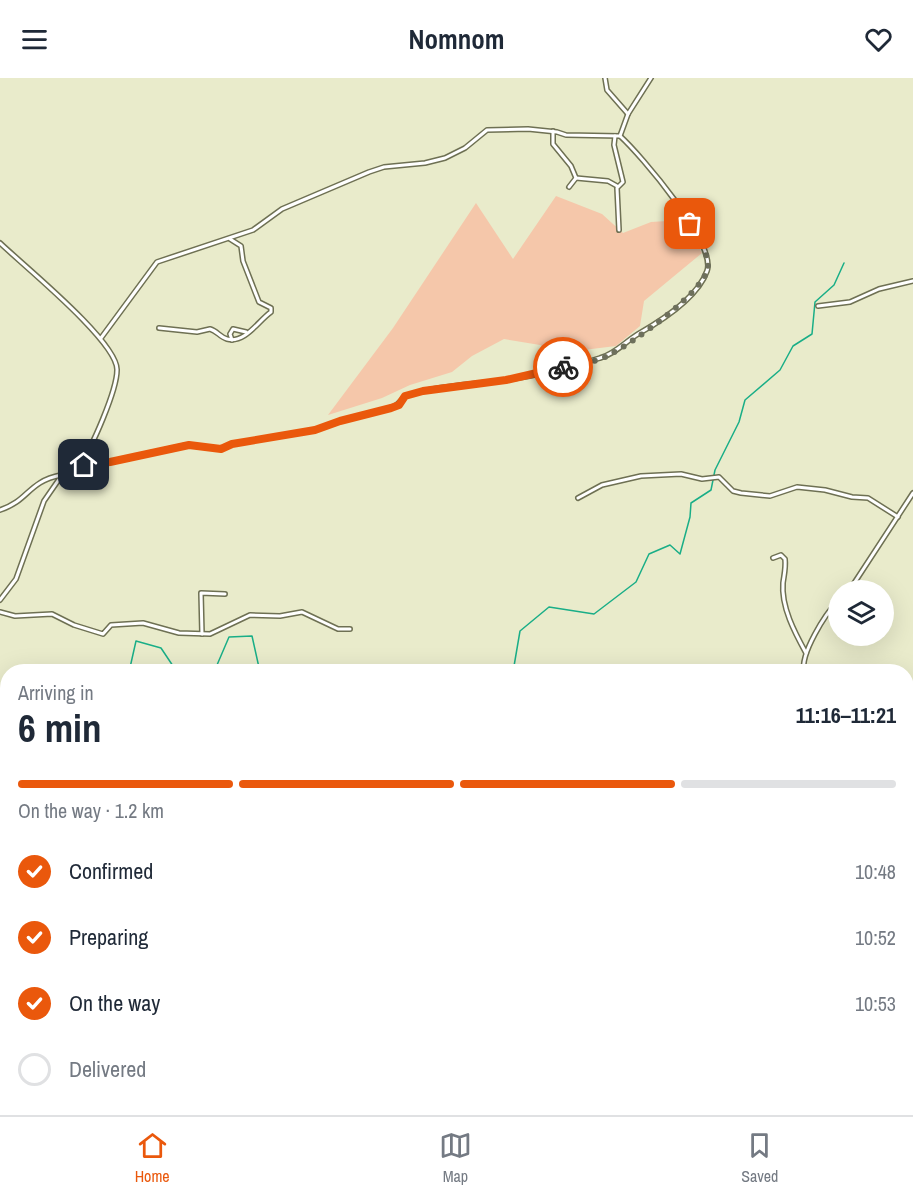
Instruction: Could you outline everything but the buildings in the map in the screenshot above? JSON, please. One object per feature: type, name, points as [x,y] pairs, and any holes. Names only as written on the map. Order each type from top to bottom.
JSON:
[{"type":"street","points":[[605,78],[607,90],[627,114]]},
{"type":"street","points":[[617,186],[623,182],[614,145],[627,114],[651,78]]},
{"type":"street","points":[[0,510],[18,503],[38,482],[62,474],[79,465],[110,462],[189,445],[221,449],[232,444],[315,430],[391,408],[399,405],[405,396],[423,391],[523,377],[599,359],[617,350],[664,318],[694,292],[708,264],[705,251],[681,206],[637,151],[618,136],[566,135],[553,131],[487,130],[465,148],[445,158],[425,164],[384,166],[282,209],[253,230],[157,262],[101,338]]},
{"type":"street","points":[[553,131],[553,144],[571,166],[576,178]]},
{"type":"street","points":[[576,178],[608,181],[617,186]]},
{"type":"street","points":[[569,187],[576,178]]},
{"type":"street","points":[[617,186],[619,230]]},
{"type":"street","points":[[159,328],[197,332],[210,329],[225,339],[232,340],[256,327],[272,311],[259,302],[245,266],[241,246],[229,238]]},
{"type":"street","points":[[0,243],[101,338],[112,353],[117,372],[108,404],[79,465]]},
{"type":"street","points":[[818,306],[850,302],[879,289],[913,281]]},
{"type":"street","points":[[232,340],[230,334],[235,328],[247,332]]},
{"type":"street","points":[[0,600],[16,579],[44,501],[62,474]]},
{"type":"street","points":[[578,498],[609,483],[641,476],[681,474],[704,479],[719,477],[733,491],[741,494],[768,496],[797,487],[868,498],[898,517]]},
{"type":"street","points":[[856,580],[913,493]]},
{"type":"street","points":[[772,558],[782,555],[785,557],[786,602],[792,626],[806,653]]},
{"type":"street","points":[[202,634],[201,593],[225,594]]},
{"type":"street","points":[[0,612],[15,616],[52,614],[75,626],[103,634],[111,625],[136,622],[179,633],[214,633],[250,615],[280,616],[302,612],[338,629],[350,629]]},
{"type":"street","points":[[803,664],[806,653],[828,615]]},
{"type":"shaded area","points":[[556,196],[602,214],[623,233],[651,222],[683,220],[702,253],[644,301],[640,326],[616,346],[559,353],[540,345],[504,339],[472,356],[452,372],[328,415],[393,328],[476,203],[513,259]]},
{"type":"waterway","points":[[514,664],[520,631],[549,607],[594,614],[636,582],[649,554],[670,545],[680,554],[690,517],[691,503],[711,490],[715,470],[739,422],[745,400],[780,370],[793,346],[812,334],[815,302],[834,285],[844,263]]},
{"type":"waterway","points":[[217,664],[229,637],[252,636],[258,664]]},
{"type":"waterway","points":[[131,664],[136,641],[161,648],[172,664]]},
{"type":"way so far","points":[[563,367],[599,359],[622,347],[660,322],[682,300],[694,292],[708,264],[705,251],[690,224]]},
{"type":"route","points":[[84,465],[110,462],[181,448],[186,445],[221,449],[232,444],[243,444],[315,430],[391,408],[399,405],[405,396],[423,391],[506,380],[563,367]]}]
